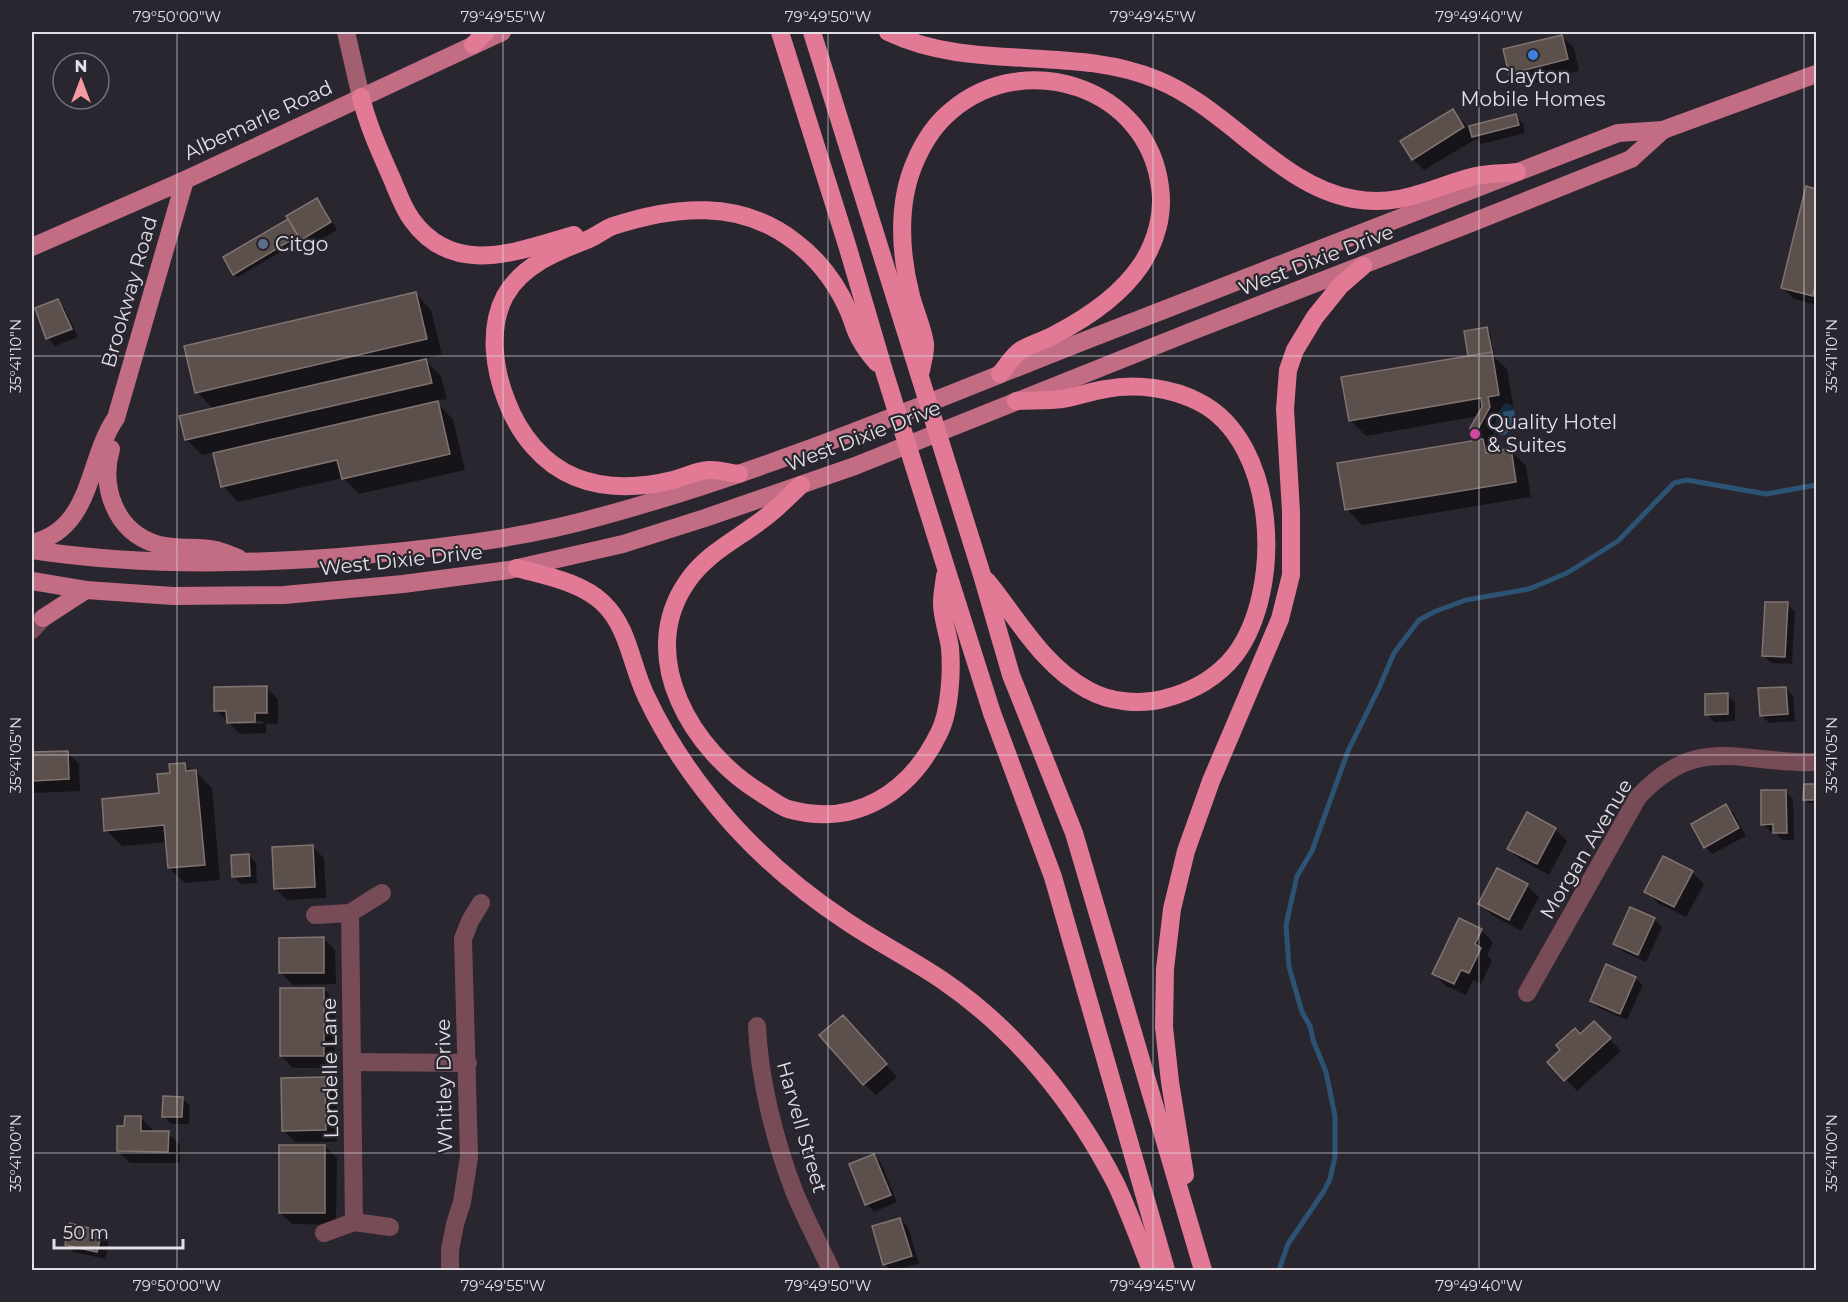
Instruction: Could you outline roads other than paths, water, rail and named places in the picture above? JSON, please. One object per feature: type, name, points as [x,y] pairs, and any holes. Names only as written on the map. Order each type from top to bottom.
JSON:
[{"type":"highway","points":[[780,32],[848,245],[885,374],[946,568],[993,713],[1053,877],[1166,1270]]},
{"type":"highway","points":[[812,32],[982,575],[1011,675],[1074,833],[1204,1270]]},
{"type":"highway","points":[[888,32],[930,48],[960,53],[1079,61],[1114,66],[1143,74],[1188,95],[1215,113],[1272,158],[1309,182],[1350,199],[1384,202],[1401,200],[1471,177],[1517,172]]},
{"type":"highway","points":[[920,375],[925,345],[904,261],[902,232],[906,189],[922,145],[950,111],[989,89],[1023,81],[1055,82],[1084,88],[1111,102],[1147,143],[1159,174],[1161,194],[1157,229],[1142,264],[1108,300],[1071,326],[1019,351],[1000,374]]},
{"type":"highway","points":[[361,97],[367,124],[406,211],[423,232],[444,248],[462,254],[494,256],[595,228],[610,227],[655,215],[709,209],[756,218],[795,241],[820,265],[845,304],[860,340],[885,374]]},
{"type":"highway","points":[[610,227],[597,236],[537,263],[520,277],[505,296],[498,315],[495,347],[499,380],[510,412],[543,457],[566,473],[599,485],[641,486],[708,470],[739,474]]},
{"type":"highway","points":[[1204,1270],[1182,1159],[1164,1027],[1165,969],[1172,909],[1186,851],[1212,781],[1280,619],[1291,576],[1291,512],[1285,409],[1288,370],[1295,350],[1315,317],[1340,285],[1363,266]]},
{"type":"highway","points":[[982,575],[1012,612],[1029,639],[1063,674],[1089,691],[1125,702],[1155,701],[1182,695],[1210,679],[1235,654],[1249,630],[1265,576],[1268,544],[1263,504],[1251,465],[1243,446],[1231,429],[1201,403],[1163,390],[1124,387],[1107,388],[1061,399],[1016,401]]},
{"type":"highway","points":[[801,485],[767,516],[717,550],[687,582],[672,613],[667,648],[671,685],[690,723],[717,759],[749,786],[786,808],[821,814],[861,809],[895,791],[922,763],[941,730],[949,698],[950,650],[942,604],[946,568]]},
{"type":"highway","points":[[518,568],[564,581],[585,590],[603,603],[623,630],[645,693],[661,725],[696,780],[734,826],[766,857],[800,888],[846,921],[944,981],[982,1011],[1036,1063],[1065,1099],[1094,1145],[1116,1186],[1151,1270]]},
{"type":"main road","name":"Albemarle Road","points":[[32,247],[185,180],[480,38],[502,32]]},
{"type":"main road","name":"West Dixie Drive","points":[[32,550],[83,557],[178,563],[316,559],[404,551],[529,533],[594,519],[739,474],[843,435],[1618,133],[1663,130],[1816,74]]},
{"type":"main road","name":"West Dixie Drive","points":[[32,581],[86,590],[173,596],[284,595],[403,584],[518,568],[623,544],[855,465],[1363,266],[1631,159],[1663,130]]},
{"type":"main road","name":"Brookway Road","points":[[116,418],[185,180]]},
{"type":"main road","points":[[32,543],[54,534],[76,510],[92,477],[108,428],[116,418]]},
{"type":"main road","points":[[116,418],[116,429],[108,458],[107,481],[115,508],[132,531],[156,544],[216,550],[251,562]]},
{"type":"main road","points":[[35,621],[86,590]]},
{"type":"street","points":[[346,32],[361,97]]},
{"type":"street","name":"Morgan Avenue","points":[[1527,993],[1638,797],[1650,784],[1670,770],[1709,756],[1743,756],[1764,760],[1816,762]]},
{"type":"street","points":[[315,915],[350,913],[382,893]]},
{"type":"street","name":"Whitley Drive","points":[[450,1270],[450,1250],[462,1202],[469,1157],[463,939],[481,903]]},
{"type":"street","name":"Londelle Lane","points":[[350,913],[354,1222]]},
{"type":"street","name":"Harvell Street","points":[[757,1026],[763,1084],[780,1145],[794,1190],[831,1270]]},
{"type":"street","points":[[352,1062],[468,1063]]},
{"type":"street","points":[[324,1233],[354,1222],[390,1227]]},
{"type":"water","points":[[1506,403],[1512,405],[1515,413],[1514,421],[1505,435],[1494,435],[1497,418]]},
{"type":"waterway","points":[[1279,1270],[1288,1244],[1330,1179],[1335,1157],[1335,1116],[1326,1072],[1310,1026],[1302,1012],[1289,967],[1286,925],[1297,876],[1312,851],[1348,751],[1394,653],[1419,620],[1436,611],[1466,600],[1529,589],[1567,573],[1618,541],[1674,483],[1687,480],[1766,494],[1816,485]]},
{"type":"place","name":"Clayton Mobile Homes","points":[[1533,55]]},
{"type":"place","name":"Citgo","points":[[263,244]]},
{"type":"place","name":"Quality Hotel & Suites","points":[[1475,434]]}]
